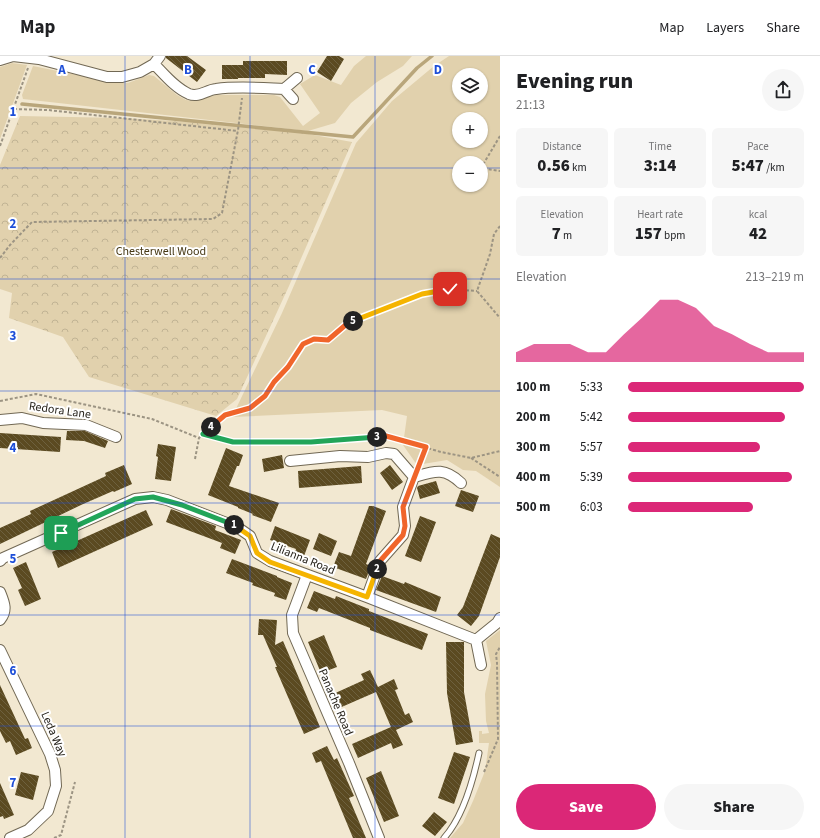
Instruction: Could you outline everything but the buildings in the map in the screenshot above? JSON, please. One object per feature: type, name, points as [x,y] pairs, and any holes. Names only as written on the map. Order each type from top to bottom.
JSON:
[{"type":"street","points":[[0,60],[13,56],[67,61],[107,77],[122,77],[140,72],[157,60],[178,88],[197,96],[214,89],[243,87],[284,88],[297,78]]},
{"type":"street","points":[[284,88],[293,100]]},
{"type":"street","name":"Redora Lane","points":[[0,420],[22,418],[43,423],[86,425],[116,436]]},
{"type":"street","points":[[290,461],[340,456],[368,457],[386,453],[394,454],[414,477]]},
{"type":"street","points":[[414,477],[444,471],[453,475],[461,483]]},
{"type":"street","points":[[367,597],[380,561],[403,535],[405,526],[403,507],[414,477]]},
{"type":"street","name":"Lilianna Road","points":[[0,561],[3,558],[135,499],[153,497],[182,505],[237,527],[250,536],[257,553],[270,562],[367,597],[476,640]]},
{"type":"street","name":"Panache Road","points":[[307,575],[292,615],[293,633],[349,763],[379,838]]},
{"type":"street","points":[[0,592],[5,604],[2,618],[0,620]]},
{"type":"street","points":[[481,665],[476,640],[497,623],[500,618]]},
{"type":"street","name":"Leda Way","points":[[0,650],[50,754],[55,770],[56,786],[48,811],[28,830],[10,838]]},
{"type":"lane","points":[[444,838],[459,816],[479,753]]},
{"type":"path","points":[[0,146],[32,58]]},
{"type":"path","points":[[0,258],[32,222],[213,219],[222,213],[240,118],[243,87]]},
{"type":"path","points":[[14,108],[48,110],[238,130]]},
{"type":"path","points":[[500,136],[481,168],[500,171]]},
{"type":"path","points":[[477,291],[490,254],[494,234],[500,226]]},
{"type":"path","points":[[195,460],[199,438],[225,415],[250,408],[265,396],[274,382],[288,367],[303,344],[314,339],[328,340],[349,322],[422,294],[450,289],[477,291],[500,318]]},
{"type":"path","points":[[0,401],[36,394],[152,419],[199,438]]},
{"type":"path","points":[[203,434],[233,442],[311,442],[386,436],[471,458],[500,477]]},
{"type":"path","points":[[414,477],[426,447]]},
{"type":"path","points":[[471,458],[500,451]]},
{"type":"path","points":[[482,777],[498,739],[498,664],[496,654],[500,647]]},
{"type":"path","points":[[54,838],[61,835],[75,782]]},
{"type":"green space","points":[[366,56],[412,56],[403,66],[377,82],[351,103],[335,123],[308,131],[23,99],[22,95],[33,66],[117,83],[128,83],[149,75],[154,76],[177,95],[186,100],[194,101],[216,95],[274,95],[280,97],[303,126],[320,113],[300,84],[315,75],[341,85],[354,66]]},
{"type":"green space","points":[[449,56],[500,56],[500,487],[476,471],[463,470],[447,460],[417,465],[403,445],[407,416],[382,410],[232,417],[282,313],[356,143],[392,101],[434,66]]},
{"type":"green space","points":[[12,63],[27,65],[0,139],[0,67]]},
{"type":"green space","name":"Chesterwell Wood","points":[[20,116],[122,118],[210,123],[303,133],[352,142],[289,286],[237,399],[216,416],[89,377],[63,337],[9,318],[12,293],[0,289],[0,165]]},
{"type":"green space","points":[[500,630],[500,838],[450,838],[463,823],[485,771],[489,743],[479,743],[479,731],[482,731],[482,734],[489,733],[486,721],[485,694],[491,665],[486,641]]},
{"type":"waterway","points":[[22,104],[353,137],[417,68],[432,56]]},
{"type":"route","points":[[61,533],[135,499],[153,497],[182,505],[237,527],[250,536],[257,553],[270,562],[367,597],[380,561],[403,535],[405,526],[403,507],[426,447],[386,436],[311,442],[233,442],[203,434],[225,415],[250,408],[265,396],[274,382],[288,367],[303,344],[314,339],[328,340],[349,322],[389,306],[422,294],[450,289]]}]
